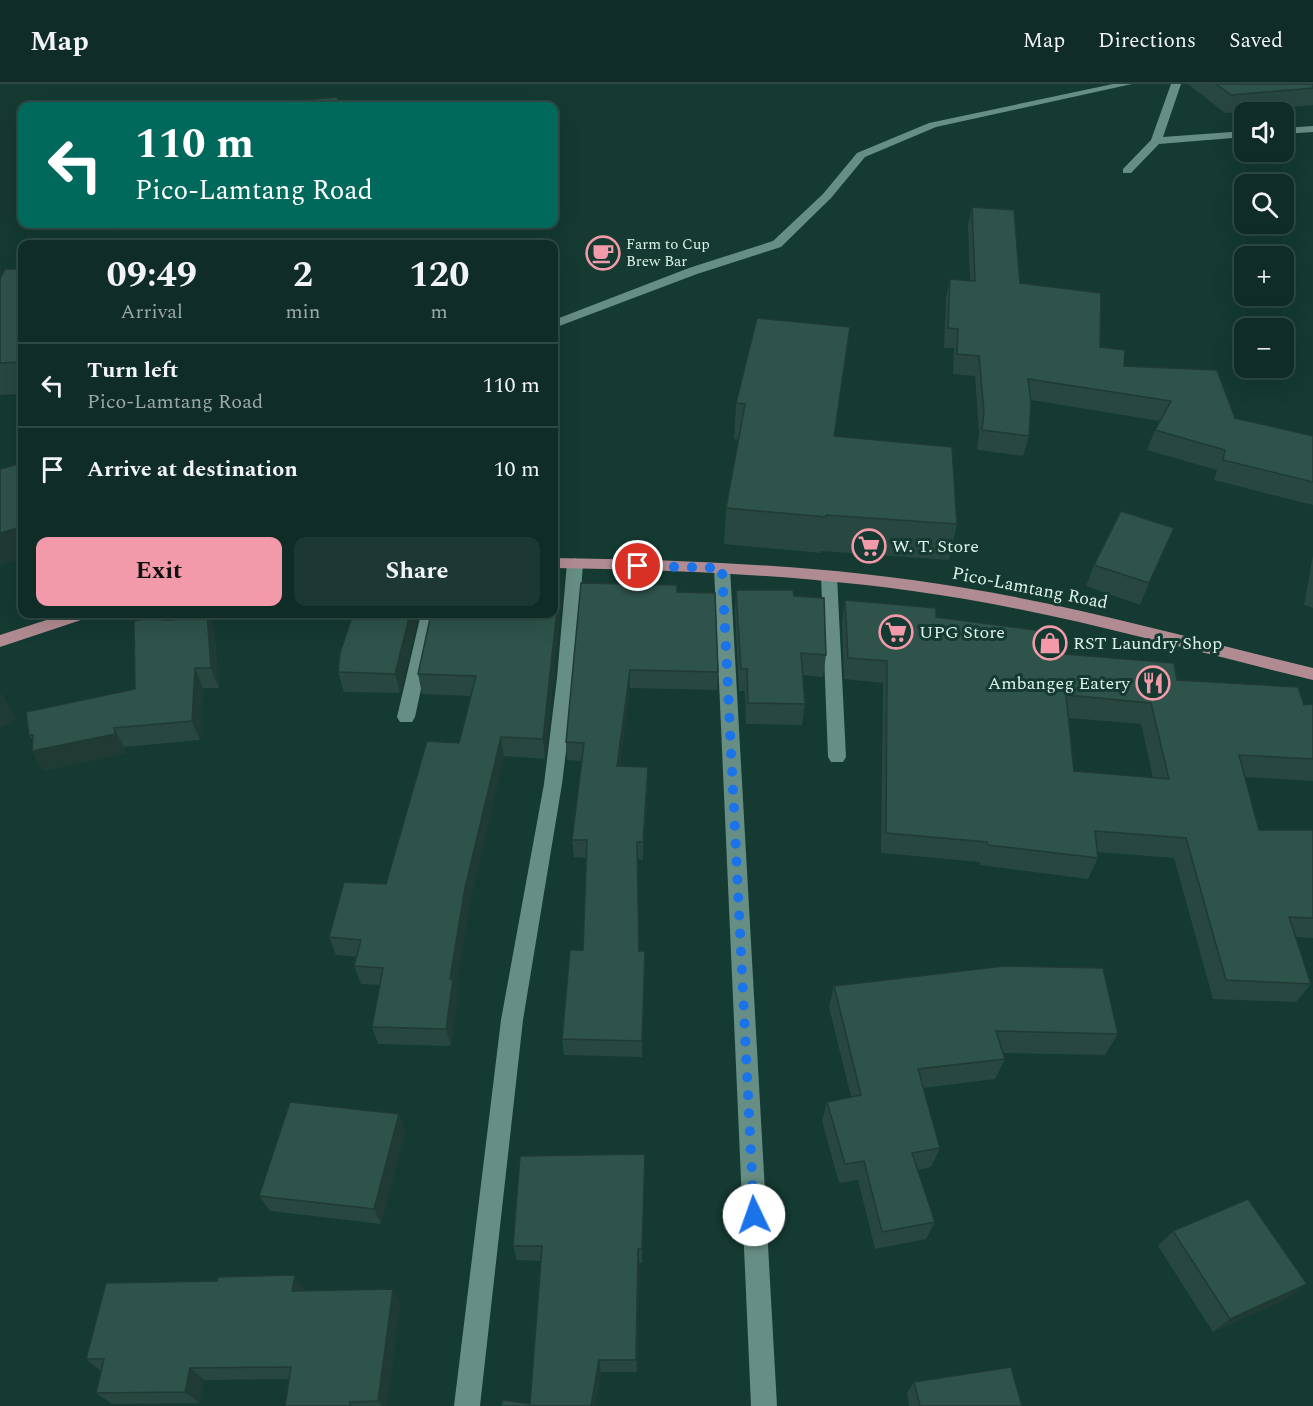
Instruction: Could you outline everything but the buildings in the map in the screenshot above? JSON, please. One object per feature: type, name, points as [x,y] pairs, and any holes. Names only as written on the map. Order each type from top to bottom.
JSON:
[{"type":"main road","name":"Pico-Lamtang Road","points":[[558,563],[722,568],[830,576],[966,594],[1125,627],[1313,674]]},
{"type":"main road","points":[[0,641],[69,618]]},
{"type":"street","points":[[558,322],[693,271],[777,244],[827,196],[861,155],[933,125],[1112,85],[1127,84]]},
{"type":"street","points":[[1127,171],[1156,141],[1176,84]]},
{"type":"street","points":[[1294,130],[1313,129]]},
{"type":"street","points":[[1156,141],[1234,135]]},
{"type":"street","points":[[467,1406],[512,1020],[553,784],[566,678],[575,563]]},
{"type":"street","points":[[722,568],[764,1406]]},
{"type":"street","points":[[830,576],[837,757]]},
{"type":"street","points":[[173,618],[176,633]]},
{"type":"street","points":[[406,717],[428,618]]},
{"type":"place","name":"Farm to Cup Brew Bar","points":[[603,253]]},
{"type":"place","name":"W. T. Store","points":[[869,546]]},
{"type":"place","name":"UPG Store","points":[[896,632]]},
{"type":"place","name":"RST Laundry Shop","points":[[1050,643]]},
{"type":"place","name":"Ambangeg Eatery","points":[[1153,683]]},
{"type":"route","points":[[638,566],[722,568],[754,1215]]}]
